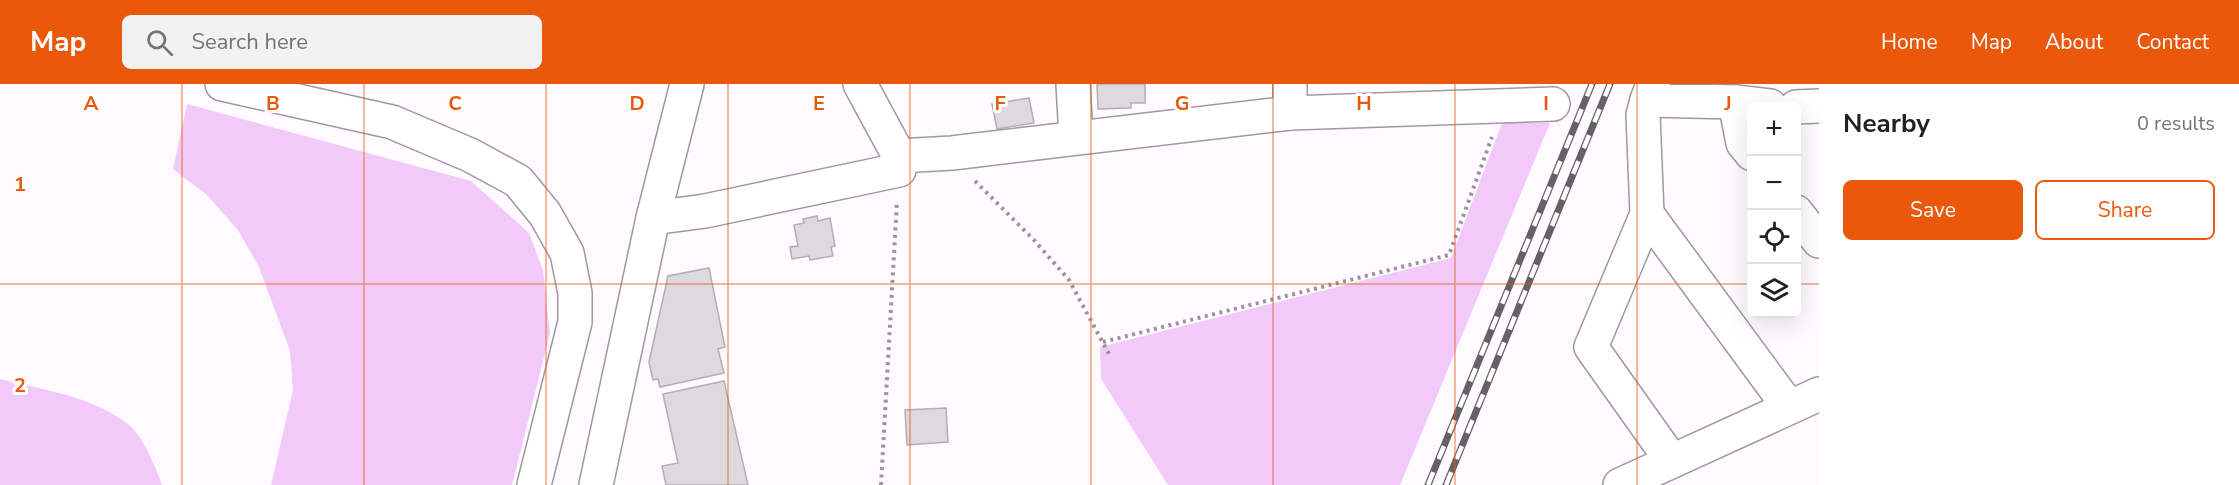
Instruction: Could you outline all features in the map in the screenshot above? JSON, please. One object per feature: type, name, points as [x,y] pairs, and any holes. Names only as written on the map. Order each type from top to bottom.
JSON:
[{"type":"street","points":[[222,84],[392,122],[470,155],[518,181],[545,214],[567,253],[575,293],[576,322],[534,485]]},
{"type":"street","points":[[596,485],[653,218],[687,84]]},
{"type":"street","points":[[860,84],[899,163]]},
{"type":"street","points":[[1073,84],[1076,137]]},
{"type":"street","points":[[1672,461],[1591,347],[1647,214],[1643,115],[1650,92],[1747,103]]},
{"type":"street","points":[[653,218],[705,211],[899,163],[952,153],[1076,137],[1290,98],[1504,105],[1553,104]]},
{"type":"street","points":[[1735,102],[1743,143],[1747,148]]},
{"type":"street","points":[[1801,107],[1819,106]]},
{"type":"street","points":[[1647,214],[1789,407]]},
{"type":"street","points":[[1801,217],[1819,242]]},
{"type":"street","points":[[1620,485],[1819,394]]},
{"type":"path","points":[[1103,342],[1449,255],[1504,105]]},
{"type":"path","points":[[952,153],[967,172],[1034,240],[1069,280],[1109,354]]},
{"type":"path","points":[[881,485],[899,163]]},
{"type":"shaded area","points":[[187,104],[471,181],[529,233],[543,270],[550,333],[512,485],[271,485],[293,390],[290,351],[259,267],[238,230],[207,195],[173,169]]},
{"type":"shaded area","points":[[1502,123],[1550,123],[1400,485],[1168,485],[1101,379],[1100,347],[1451,258]]},
{"type":"shaded area","points":[[0,379],[67,395],[115,415],[140,437],[162,485],[0,485]]},
{"type":"building","points":[[1097,84],[1145,84],[1145,103],[1131,103],[1131,108],[1098,109]]},
{"type":"building","points":[[1029,98],[1034,123],[997,129],[992,104]]},
{"type":"building","points":[[817,216],[818,221],[830,218],[835,246],[831,247],[833,256],[810,260],[809,256],[792,259],[790,247],[798,246],[794,225],[804,223],[803,219]]},
{"type":"building","points":[[709,268],[725,347],[718,349],[724,373],[660,387],[658,379],[653,380],[649,362],[668,276]]},
{"type":"building","points":[[724,381],[748,485],[666,485],[662,466],[678,463],[663,394]]},
{"type":"building","points":[[946,408],[948,442],[907,445],[905,410]]},
{"type":"railway","points":[[1428,485],[1592,84]]},
{"type":"railway","points":[[1446,485],[1610,84]]}]
